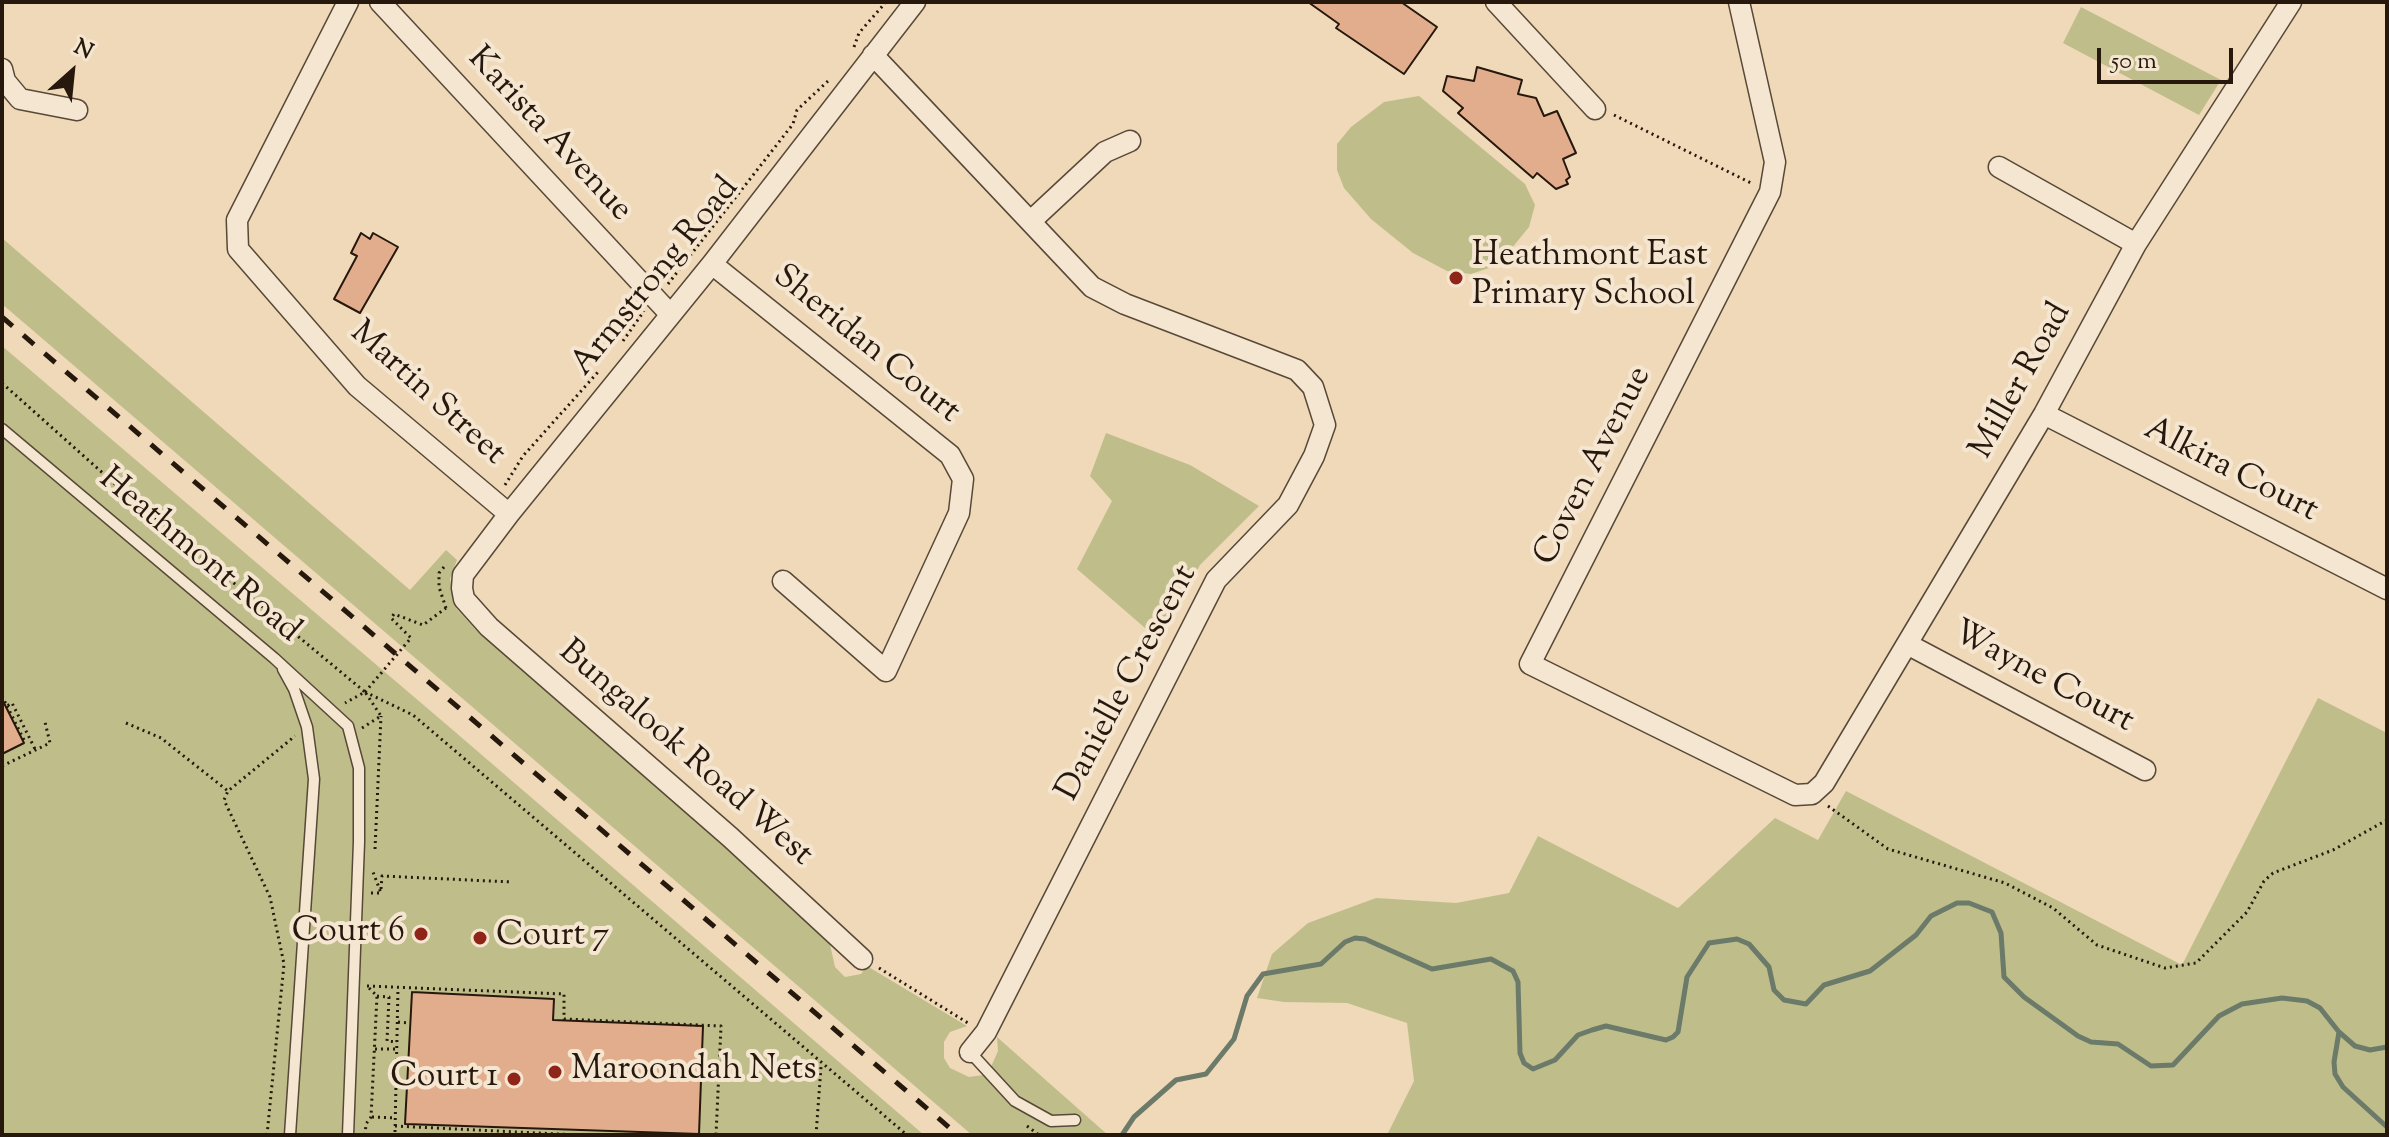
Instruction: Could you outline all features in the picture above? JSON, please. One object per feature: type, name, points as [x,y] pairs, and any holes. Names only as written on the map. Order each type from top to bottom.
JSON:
[{"type":"street","name":"Martin Street","points":[[348,2],[237,220],[238,249],[357,386],[509,514]]},
{"type":"street","name":"Karista Avenue","points":[[380,2],[670,314]]},
{"type":"street","name":"Armstrong Road","points":[[464,599],[463,575],[509,514],[712,264],[915,2]]},
{"type":"street","points":[[1496,2],[1595,109]]},
{"type":"street","name":"Coven Avenue","points":[[1739,2],[1775,162],[1770,192],[1530,664],[1795,795],[1812,794]]},
{"type":"street","name":"Miller Road","points":[[1812,794],[1824,783],[1909,645],[2044,414],[2136,244],[2291,2]]},
{"type":"street","name":"Danielle Crescent","points":[[873,55],[1092,287],[1125,304],[1297,370],[1313,387],[1325,425],[1314,456],[1288,505],[1216,580],[986,1032],[970,1052]]},
{"type":"street","points":[[2,69],[5,81],[20,99],[77,110]]},
{"type":"street","points":[[1032,220],[1105,152],[1130,141]]},
{"type":"street","points":[[1999,167],[2136,244]]},
{"type":"street","name":"Sheridan Court","points":[[712,264],[950,455],[963,479],[959,513],[886,671],[783,581]]},
{"type":"street","name":"Alkira Court","points":[[2044,414],[2387,589]]},
{"type":"street","name":"Bungalook Road West","points":[[464,599],[489,627],[730,837],[862,959]]},
{"type":"street","name":"Wayne Court","points":[[1909,645],[2145,770]]},
{"type":"lane","name":"Heathmont Road","points":[[2,429],[334,710],[352,735]]},
{"type":"lane","points":[[274,658],[294,689],[307,727],[314,779],[290,1135]]},
{"type":"lane","points":[[348,1135],[359,842],[359,768],[352,735]]},
{"type":"lane","points":[[970,1052],[1015,1101],[1051,1121],[1075,1120]]},
{"type":"path","points":[[1595,109],[1632,122],[1770,192]]},
{"type":"path","points":[[2,383],[124,492],[365,692],[413,715],[907,1135]]},
{"type":"path","points":[[334,710],[365,692],[411,636],[391,618],[394,614],[423,625],[464,599]]},
{"type":"path","points":[[365,692],[381,716],[374,854]]},
{"type":"path","points":[[2,696],[24,740]]},
{"type":"path","points":[[7,706],[12,703],[35,749]]},
{"type":"path","points":[[352,735],[381,716]]},
{"type":"path","points":[[2,766],[50,743],[45,722]]},
{"type":"path","points":[[126,723],[161,738],[228,791]]},
{"type":"path","points":[[267,1135],[284,964],[266,887],[225,807],[228,791],[307,727]]},
{"type":"path","points":[[1812,794],[1888,849],[2019,889],[2053,908],[2097,945],[2165,968],[2196,963],[2247,912],[2264,881],[2273,873],[2333,850],[2387,820]]},
{"type":"path","points":[[373,865],[381,893]]},
{"type":"path","points":[[381,893],[382,876],[512,882]]},
{"type":"path","points":[[371,908],[371,892],[381,893]]},
{"type":"path","points":[[862,959],[986,1032]]},
{"type":"path","points":[[397,1042],[387,1041],[389,997],[377,996],[367,986],[564,994],[564,1019],[721,1026],[716,1135]]},
{"type":"path","points":[[395,1132],[398,988]]},
{"type":"path","points":[[365,1135],[366,1124],[371,1117],[377,996]]},
{"type":"path","points":[[398,1022],[410,1023]]},
{"type":"path","points":[[375,1049],[397,1049]]},
{"type":"path","points":[[816,1135],[821,1065]]},
{"type":"path","points":[[371,1117],[396,1118]]},
{"type":"path","points":[[395,1126],[578,1135]]},
{"type":"shaded area","points":[[2081,7],[2221,80],[2199,115],[2063,43]]},
{"type":"shaded area","points":[[1419,96],[1525,184],[1535,205],[1529,227],[1498,265],[1471,274],[1447,271],[1413,253],[1371,219],[1344,188],[1337,170],[1337,144],[1351,127],[1384,102]]},
{"type":"shaded area","points":[[2,238],[410,590],[446,550],[457,560],[450,579],[456,608],[475,629],[822,928],[829,940],[835,967],[845,977],[861,974],[867,966],[967,1026],[950,1032],[944,1042],[944,1058],[950,1068],[969,1077],[983,1075],[990,1069],[998,1051],[997,1037],[1108,1135],[972,1135],[2,304]]},
{"type":"shaded area","points":[[2,346],[440,719],[924,1135],[2,1135]]},
{"type":"shaded area","points":[[1106,433],[1190,465],[1259,506],[1200,565],[1160,641],[1077,569],[1112,501],[1090,476]]},
{"type":"shaded area","points":[[2318,698],[2387,733],[2387,1135],[1387,1135],[1414,1081],[1407,1023],[1347,1003],[1284,1002],[1257,998],[1272,954],[1308,923],[1376,898],[1456,903],[1509,893],[1538,836],[1678,908],[1775,818],[1818,840],[1846,791],[2182,965]]},
{"type":"building","points":[[1308,2],[1401,2],[1437,27],[1404,74],[1336,28],[1339,24]]},
{"type":"building","points":[[1477,67],[1522,80],[1518,94],[1536,98],[1544,116],[1557,111],[1576,153],[1563,159],[1570,177],[1566,180],[1568,184],[1556,189],[1537,173],[1533,178],[1458,113],[1463,108],[1443,91],[1447,76],[1474,81]]},
{"type":"building","points":[[361,233],[370,239],[373,233],[398,247],[360,313],[334,299],[357,256],[351,253]]},
{"type":"building","points":[[2,699],[24,743],[2,754]]},
{"type":"building","name":"Maroondah Nets","points":[[412,992],[554,999],[553,1020],[703,1026],[699,1134],[405,1124]]},
{"type":"waterway","points":[[1122,1135],[1134,1117],[1176,1080],[1206,1074],[1234,1039],[1247,996],[1263,974],[1321,964],[1345,942],[1355,938],[1365,939],[1432,969],[1491,959],[1513,971],[1518,982],[1520,1053],[1524,1063],[1533,1069],[1555,1060],[1578,1035],[1606,1026],[1666,1040],[1673,1037],[1678,1032],[1687,977],[1709,943],[1737,939],[1749,944],[1769,967],[1774,990],[1784,1000],[1806,1004],[1824,985],[1870,971],[1916,935],[1931,916],[1957,903],[1969,903],[1992,912],[2001,933],[2004,977],[2024,997],[2078,1036],[2091,1042],[2118,1044],[2151,1066],[2173,1065],[2219,1016],[2242,1004],[2282,998],[2307,1001],[2320,1008],[2339,1032],[2334,1062],[2335,1074],[2343,1087],[2387,1127]]},
{"type":"waterway","points":[[2339,1032],[2355,1046],[2370,1050],[2387,1047]]},
{"type":"railway","points":[[2,317],[958,1135]]},
{"type":"place","name":"Heathmont East Primary School","points":[[1456,278]]},
{"type":"place","name":"Court 6","points":[[421,934]]},
{"type":"place","name":"Court 7","points":[[480,938]]},
{"type":"place","name":"Maroondah Nets","points":[[555,1072]]},
{"type":"place","name":"Court 1","points":[[514,1079]]}]
